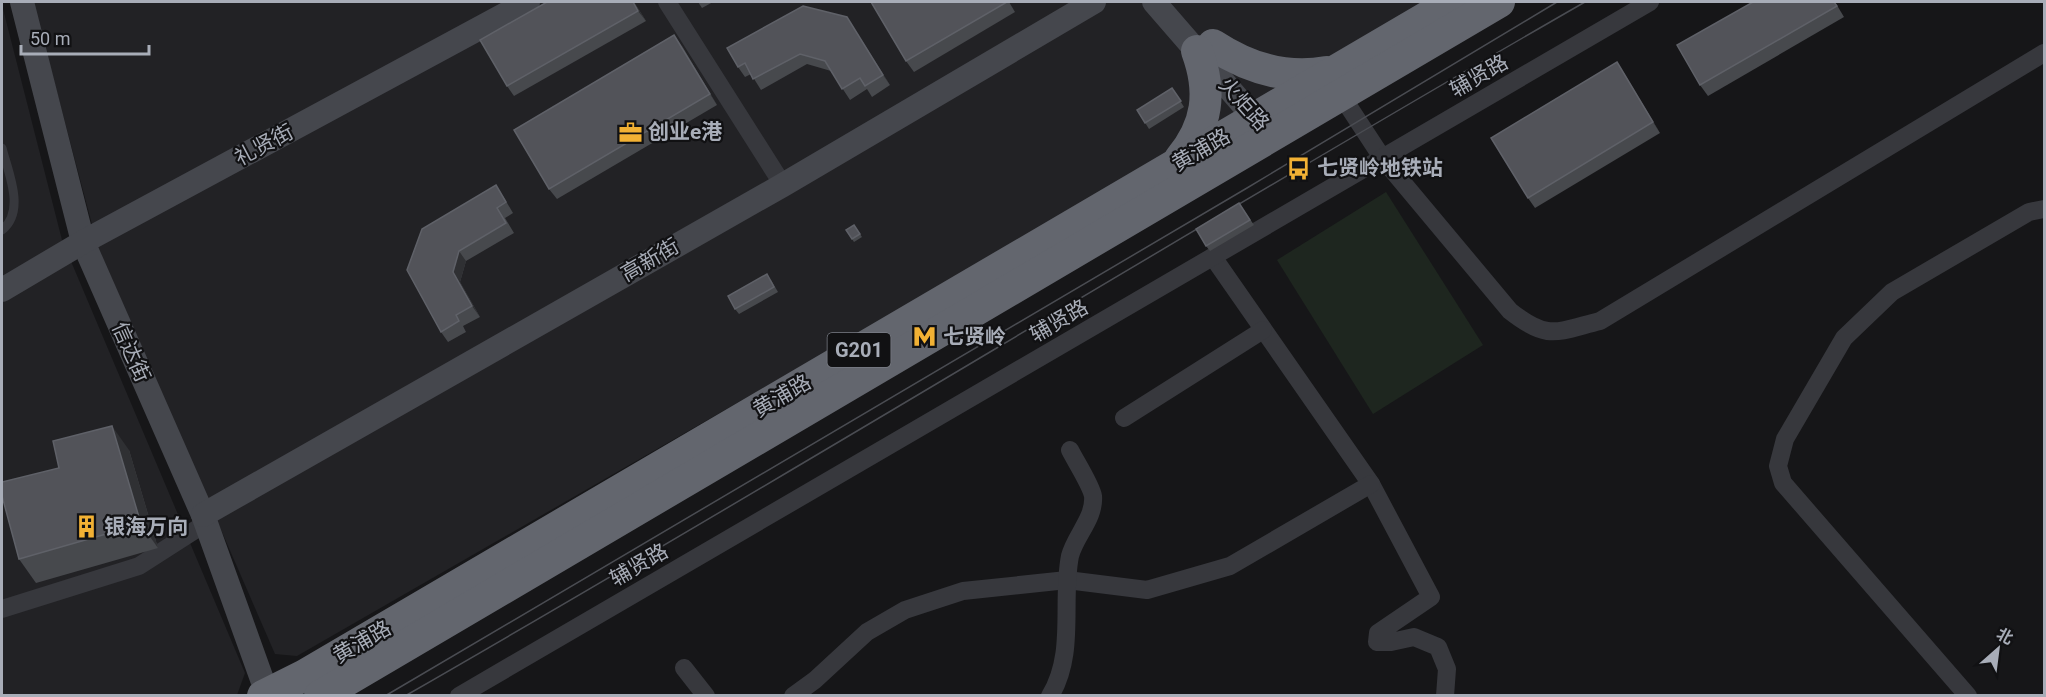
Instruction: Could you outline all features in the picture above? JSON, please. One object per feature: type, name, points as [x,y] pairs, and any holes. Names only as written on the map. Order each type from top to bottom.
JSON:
[{"type":"highway","name":"黄浦路","points":[[1339,82],[1453,2]]},
{"type":"highway","name":"黄浦路","points":[[266,695],[305,675],[1177,164],[1499,2]]},
{"type":"highway","points":[[1177,164],[1198,134],[1204,116],[1205,48],[1275,73],[1339,82]]},
{"type":"highway","name":"黄浦路","points":[[320,696],[1265,121]]},
{"type":"street","name":"信达街","points":[[22,2],[83,242],[205,519],[266,695]]},
{"type":"street","name":"礼贤街","points":[[2,290],[83,242],[500,9],[528,2]]},
{"type":"street","points":[[667,2],[783,184]]},
{"type":"street","name":"高新街","points":[[205,519],[1094,2]]},
{"type":"street","name":"火炬路","points":[[1154,2],[1205,48]]},
{"type":"street","name":"火炬路","points":[[1176,2],[1205,48],[1265,121]]},
{"type":"street","name":"辅贤路","points":[[459,696],[1650,2]]},
{"type":"street","points":[[1339,82],[1383,159],[1510,311],[1531,328],[1552,333],[1599,321],[2044,53]]},
{"type":"street","points":[[1968,696],[1783,483],[1778,466],[1785,439],[1844,338],[1876,307],[1892,292],[1983,241],[2029,212],[2044,209]]},
{"type":"street","points":[[1213,257],[1371,484],[1431,597],[1378,633],[1377,642],[1414,638],[1438,647],[1447,669],[1445,696]]},
{"type":"street","points":[[1124,418],[1263,330]]},
{"type":"street","points":[[1050,696],[1055,687],[1067,636],[1066,580],[1071,553],[1087,522],[1093,496],[1070,450]]},
{"type":"street","points":[[793,696],[815,680],[867,632],[905,610],[963,591],[1066,580],[1147,590],[1230,566],[1371,484]]},
{"type":"street","points":[[2,609],[140,566],[205,519]]},
{"type":"street","points":[[684,668],[706,696]]},
{"type":"lane","points":[[2,148],[15,198],[12,214],[2,230]]},
{"type":"shaded area","points":[[33,2],[1430,2],[1212,130],[297,656],[275,654],[98,247]]},
{"type":"shaded area","points":[[2,5],[62,240],[245,673],[237,695],[2,695]]},
{"type":"shaded area","points":[[1386,192],[1483,345],[1373,414],[1277,260]]},
{"type":"building","points":[[547,2],[633,2],[638,11],[507,86],[480,40]]},
{"type":"building","points":[[871,2],[1007,2],[906,61]]},
{"type":"building","points":[[1753,2],[1834,2],[1837,6],[1700,85],[1677,45]]},
{"type":"building","points":[[803,6],[847,17],[883,75],[865,86],[860,78],[842,89],[825,61],[800,54],[753,79],[745,63],[738,67],[727,48]]},
{"type":"building","points":[[674,35],[710,94],[549,189],[514,130]]},
{"type":"building","points":[[1617,62],[1653,122],[1528,198],[1491,138]]},
{"type":"building","points":[[1172,88],[1181,101],[1145,123],[1137,110]]},
{"type":"building","points":[[496,185],[506,202],[497,208],[506,223],[459,251],[453,272],[472,306],[456,315],[459,321],[441,332],[407,270],[422,229]]},
{"type":"building","points":[[1239,203],[1250,220],[1206,246],[1196,229]]},
{"type":"building","points":[[854,225],[860,234],[852,239],[846,230]]},
{"type":"building","points":[[767,274],[774,287],[735,309],[728,296]]},
{"type":"building","name":"银海万向","points":[[112,426],[141,524],[19,559],[2,496],[2,482],[59,468],[53,441]]},
{"type":"tram line","points":[[385,696],[1247,188],[1557,2]]},
{"type":"tram line","points":[[405,696],[1585,2]]},
{"type":"place","name":"创业e港","points":[[630,132]]},
{"type":"place","name":"七贤岭地铁站","points":[[1299,168]]},
{"type":"place","name":"七贤岭","points":[[925,337]]},
{"type":"place","name":"银海万向","points":[[86,527]]}]
